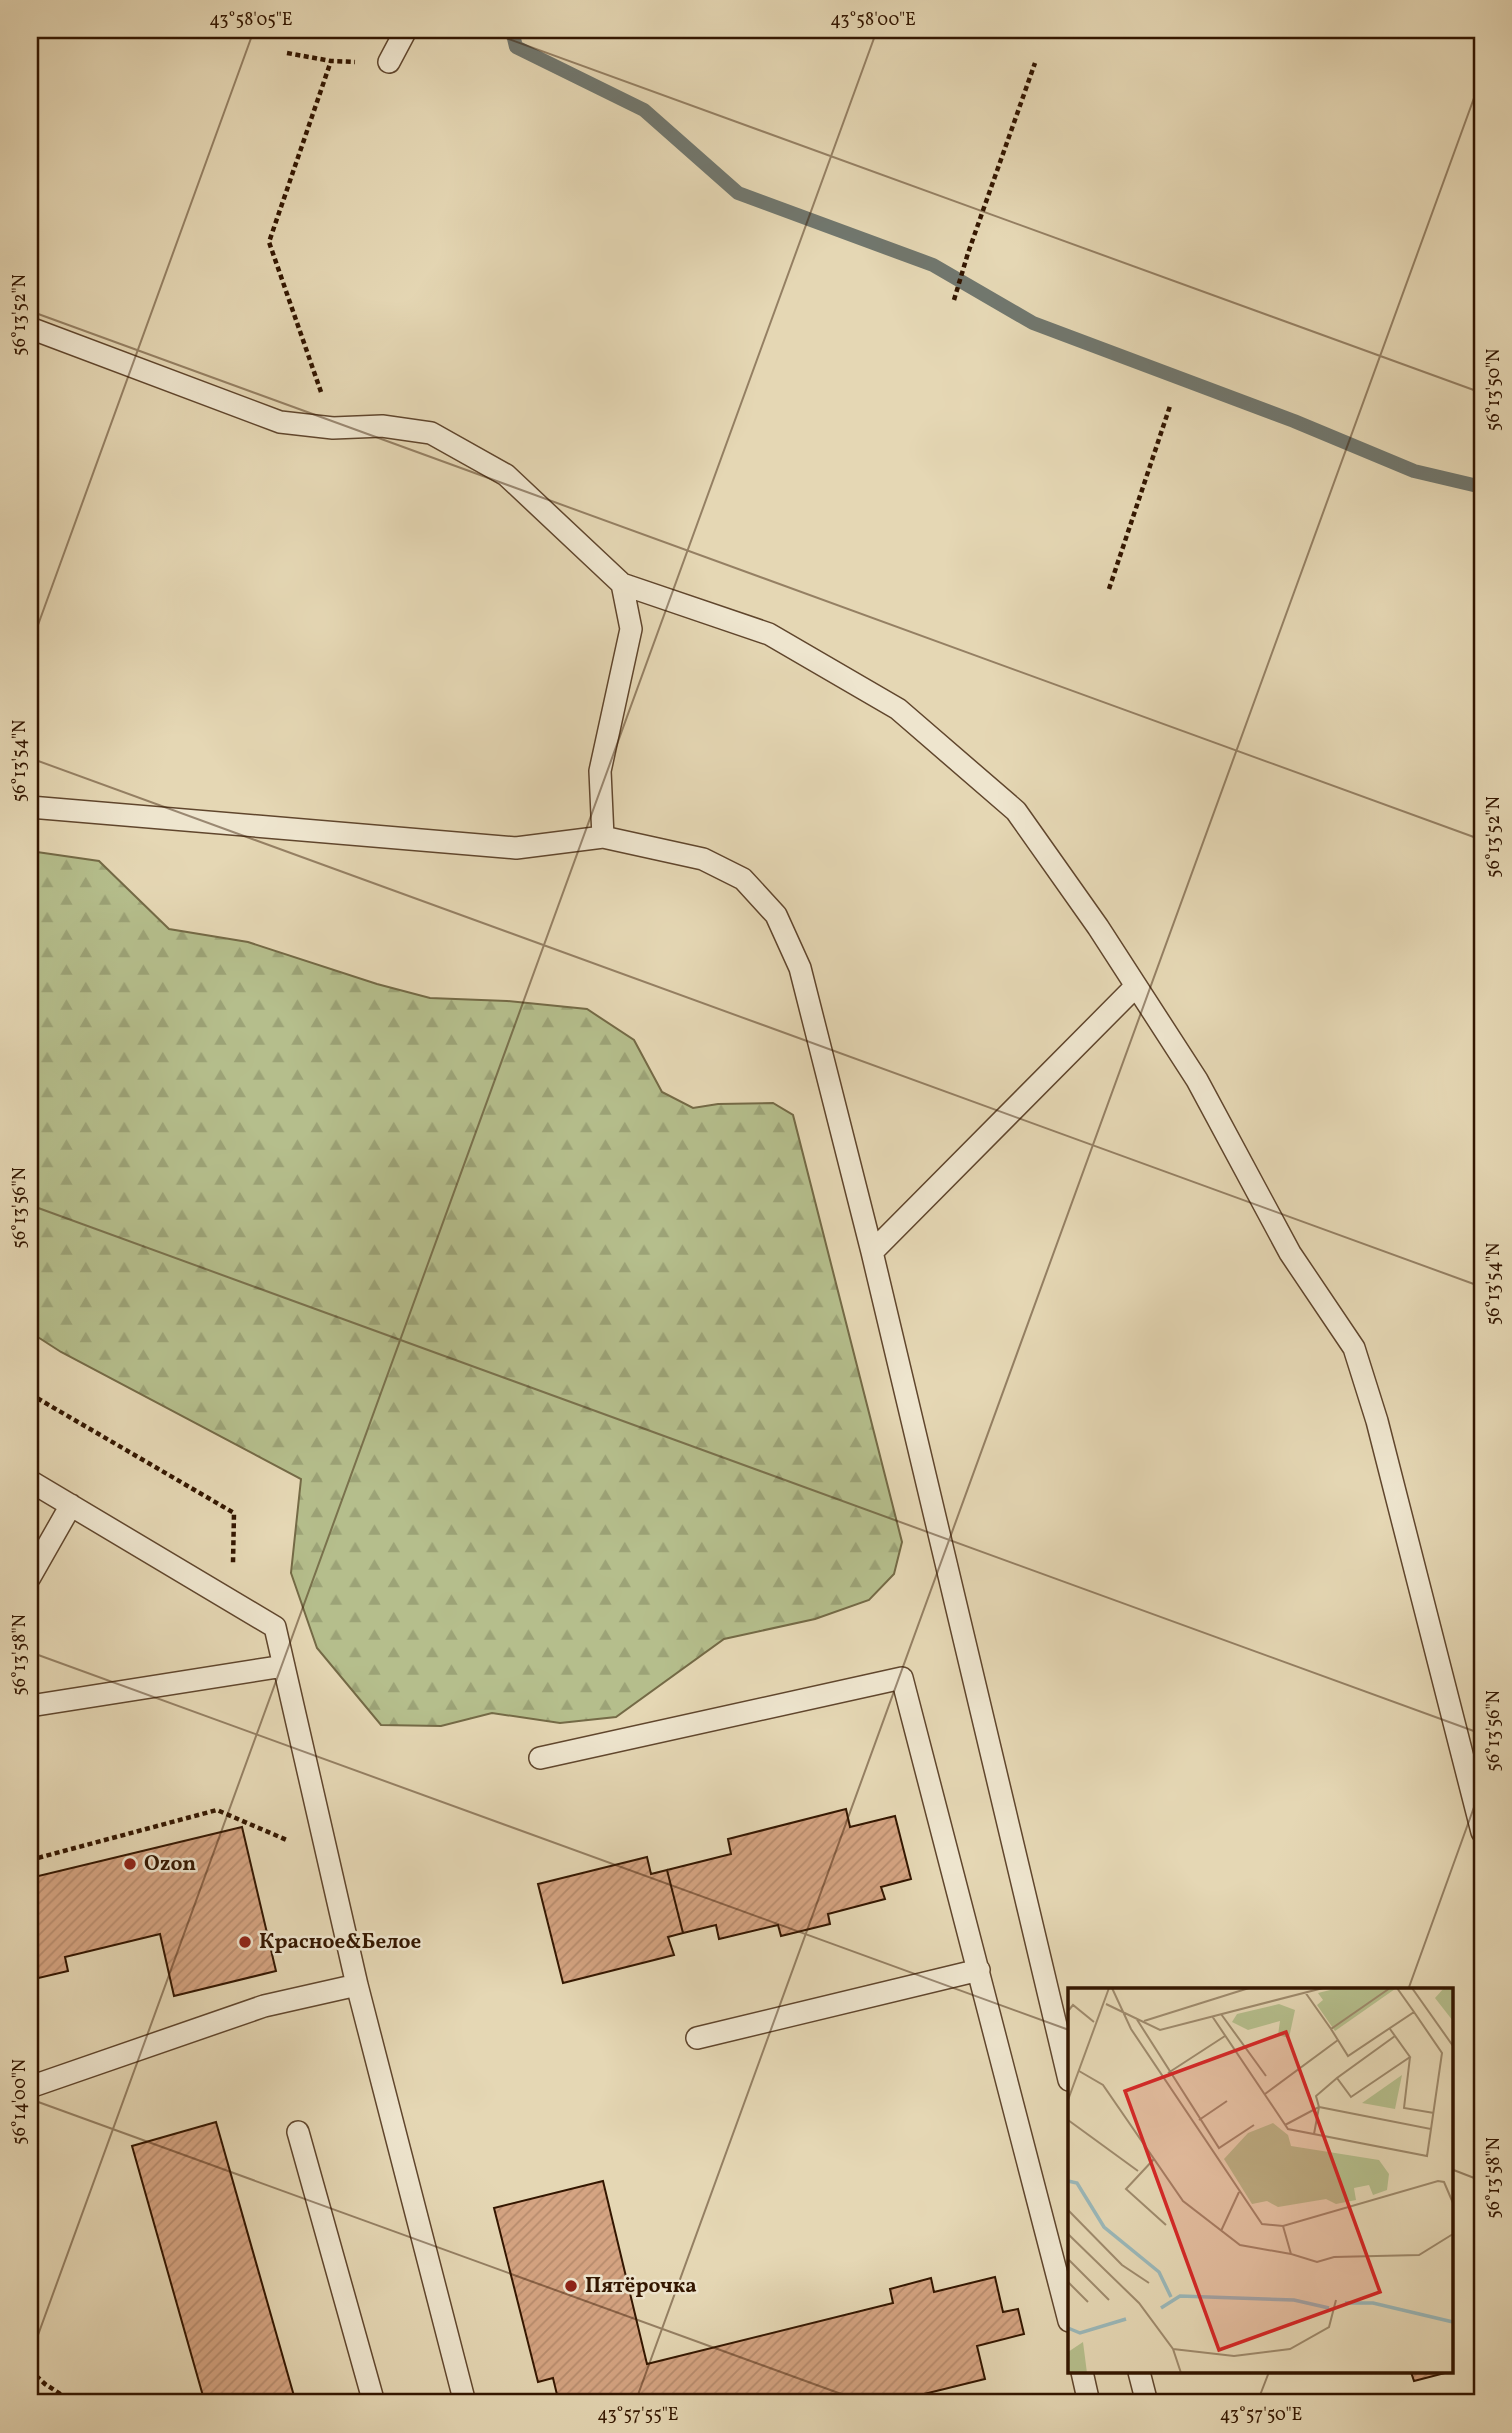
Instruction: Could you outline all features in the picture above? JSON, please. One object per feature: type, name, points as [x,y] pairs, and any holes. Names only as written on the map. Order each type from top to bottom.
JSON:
[{"type":"lane","points":[[389,62],[406,30]]},
{"type":"lane","points":[[30,328],[280,422],[333,428],[382,426],[431,433],[506,475],[622,584],[769,634],[898,709],[1016,811],[1098,927],[1197,1080],[1290,1254],[1354,1348],[1377,1421],[1476,1778],[1482,1832]]},
{"type":"lane","points":[[603,837],[600,771],[631,629],[622,584]]},
{"type":"lane","points":[[30,807],[516,848],[603,837],[703,859],[743,879],[776,915],[800,968],[872,1252],[1068,2076]]},
{"type":"lane","points":[[872,1252],[1136,986]]},
{"type":"lane","points":[[30,1481],[275,1627],[357,1985],[465,2403]]},
{"type":"lane","points":[[30,1577],[71,1505]]},
{"type":"lane","points":[[30,1706],[284,1666]]},
{"type":"lane","points":[[540,1758],[902,1678],[1068,2317]]},
{"type":"lane","points":[[697,2038],[979,1970]]},
{"type":"lane","points":[[30,2087],[264,2006],[357,1985]]},
{"type":"lane","points":[[298,2132],[374,2403]]},
{"type":"lane","points":[[1083,2374],[1090,2403]]},
{"type":"lane","points":[[1140,2374],[1147,2403]]},
{"type":"path","points":[[287,53],[331,61],[269,242],[333,428]]},
{"type":"path","points":[[954,300],[1035,63]]},
{"type":"path","points":[[1108,589],[1170,406]]},
{"type":"path","points":[[30,1394],[234,1513],[233,1602]]},
{"type":"path","points":[[30,1860],[217,1810],[327,1857]]},
{"type":"path","points":[[30,2370],[45,2384],[74,2403]]},
{"type":"green space","points":[[30,851],[99,861],[169,929],[248,942],[377,984],[430,998],[507,1001],[587,1009],[634,1040],[662,1092],[693,1108],[718,1104],[773,1103],[793,1115],[902,1542],[894,1574],[869,1600],[815,1619],[724,1639],[616,1717],[560,1723],[492,1713],[441,1726],[381,1725],[317,1648],[291,1573],[301,1479],[61,1352],[30,1332]]},
{"type":"building","points":[[846,1809],[850,1827],[895,1816],[911,1879],[881,1887],[885,1899],[828,1914],[830,1924],[781,1936],[778,1925],[719,1939],[716,1925],[683,1933],[667,1870],[731,1854],[728,1839]]},
{"type":"building","points":[[242,1827],[276,1971],[174,1996],[160,1934],[65,1957],[68,1971],[30,1980],[30,1878]]},
{"type":"building","points":[[647,1857],[651,1874],[667,1870],[683,1933],[668,1937],[674,1955],[563,1983],[538,1884]]},
{"type":"building","points":[[216,2122],[296,2403],[205,2403],[132,2146]]},
{"type":"building","points":[[603,2181],[647,2364],[893,2303],[890,2289],[931,2278],[934,2292],[995,2277],[1003,2312],[1018,2309],[1024,2334],[977,2346],[985,2379],[920,2395],[922,2403],[559,2403],[553,2378],[538,2382],[494,2208]]},
{"type":"building","points":[[1412,2374],[1441,2374],[1414,2381]]},
{"type":"waterway","points":[[512,30],[516,47],[644,110],[738,193],[933,265],[1033,323],[1294,421],[1414,471],[1482,487]]},
{"type":"place","name":"Ozon","points":[[130,1864]]},
{"type":"place","name":"Красное&Белое","points":[[245,1942]]},
{"type":"place","name":"Пятёрочка","points":[[571,2286]]}]
